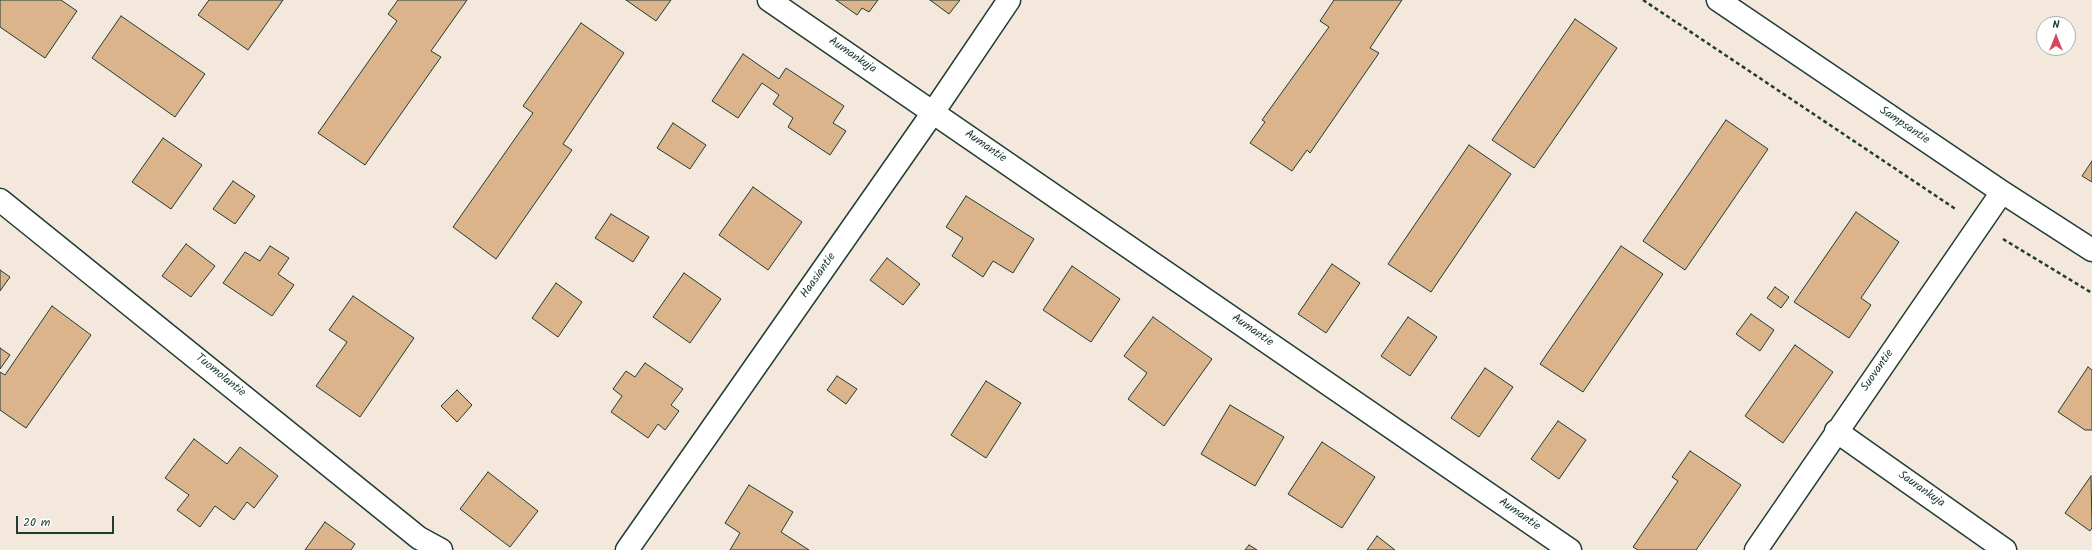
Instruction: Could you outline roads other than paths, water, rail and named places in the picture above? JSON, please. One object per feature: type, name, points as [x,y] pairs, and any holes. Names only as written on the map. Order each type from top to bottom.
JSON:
[{"type":"street","name":"Aumankuja","points":[[770,0],[934,111]]},
{"type":"street","name":"Haasiantie","points":[[627,550],[934,111],[1009,0]]},
{"type":"street","name":"Sampsantie","points":[[1718,0],[2002,192],[2092,250]]},
{"type":"street","name":"Aumantie","points":[[934,111],[1570,550]]},
{"type":"street","name":"Suovantie","points":[[1756,550],[1836,431],[2002,192]]},
{"type":"street","name":"Tuomolantie","points":[[0,200],[415,544],[441,550]]},
{"type":"street","name":"Saurankuja","points":[[1836,431],[2005,550]]}]
